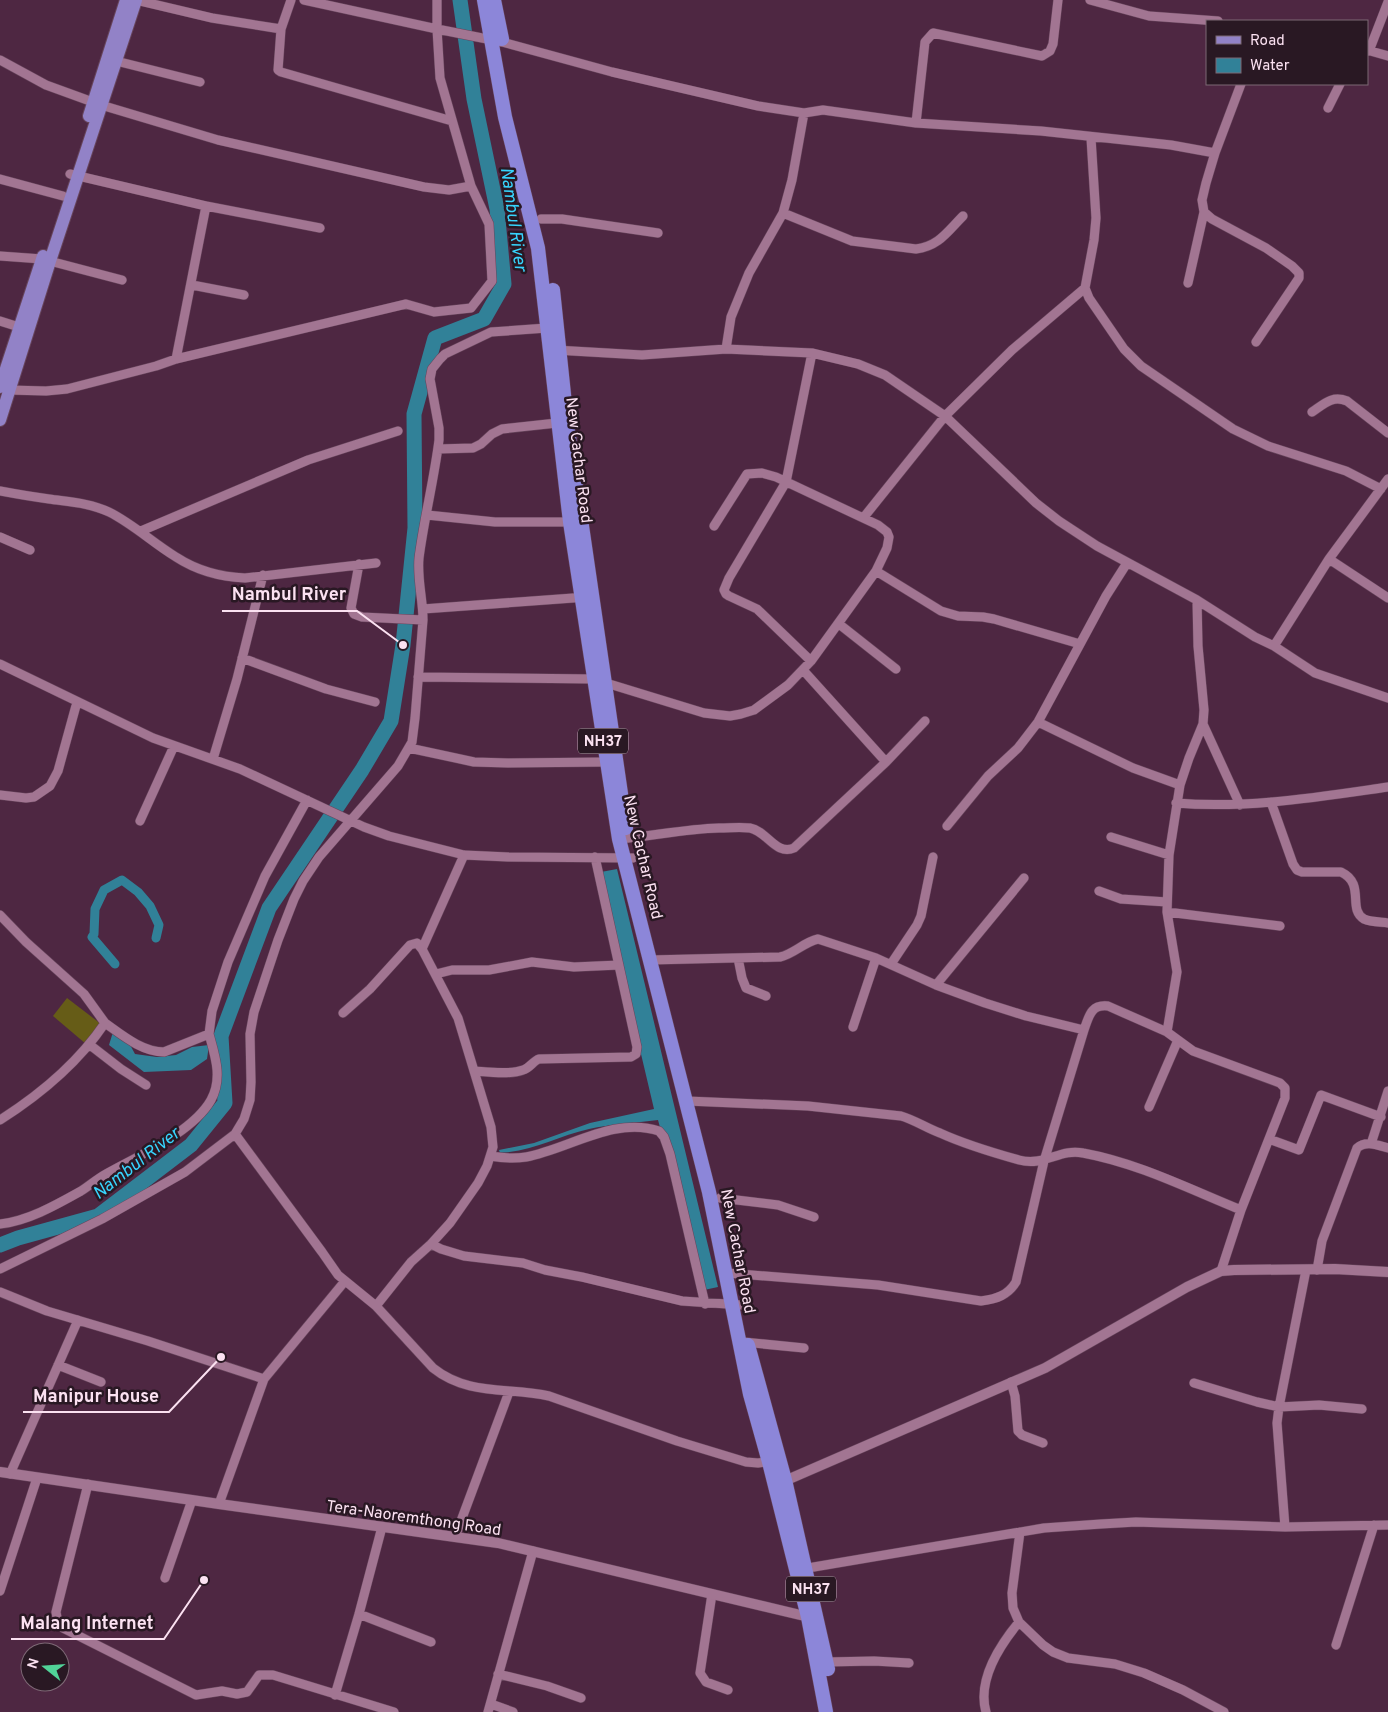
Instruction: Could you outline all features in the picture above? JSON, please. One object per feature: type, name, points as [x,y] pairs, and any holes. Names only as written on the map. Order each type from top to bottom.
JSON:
[{"type":"highway","name":"New Cachar Road","points":[[484,0],[541,219],[548,261],[555,350],[557,424],[573,500],[600,681],[619,783],[623,838]]},
{"type":"highway","name":"New Cachar Road","points":[[494,0],[495,41],[505,117],[538,248],[547,328],[555,350],[568,423],[573,500],[570,522],[587,597]]},
{"type":"highway","name":"New Cachar Road","points":[[600,681],[606,762],[623,838],[692,1101],[720,1198],[750,1394],[780,1483],[813,1618],[827,1662],[836,1712]]},
{"type":"highway","name":"New Cachar Road","points":[[692,1101],[709,1192],[731,1273]]},
{"type":"highway","name":"New Cachar Road","points":[[813,1618],[826,1712]]},
{"type":"main road","points":[[5,388],[111,60],[128,1]]},
{"type":"main road","points":[[0,420],[5,388],[19,327],[46,260],[63,196],[74,175]]},
{"type":"street","points":[[291,0],[281,29],[278,70],[452,121]]},
{"type":"street","points":[[304,0],[495,41],[612,72],[758,106],[804,113],[822,110],[916,123],[1041,131],[1091,138],[1171,145],[1215,154]]},
{"type":"street","points":[[5,388],[46,391],[67,389],[176,359],[406,304],[434,312],[471,308],[492,281],[489,224],[471,186],[440,78],[437,0]]},
{"type":"street","points":[[916,123],[925,42],[933,33],[1042,56],[1050,51],[1053,44],[1058,0]]},
{"type":"street","points":[[1090,0],[1149,16],[1206,20]]},
{"type":"street","points":[[128,1],[212,18],[281,29]]},
{"type":"street","points":[[1388,2],[1368,51],[1388,56]]},
{"type":"street","points":[[0,60],[46,85],[97,103],[218,140],[424,187],[449,190],[471,186]]},
{"type":"street","points":[[111,60],[200,82]]},
{"type":"street","points":[[1188,283],[1204,212],[1202,200],[1215,154],[1241,85]]},
{"type":"street","points":[[1328,108],[1340,85]]},
{"type":"street","points":[[726,349],[731,317],[748,273],[783,214],[792,180],[804,113]]},
{"type":"street","points":[[1091,138],[1096,218],[1085,288],[1089,298],[1131,357],[1141,366],[1233,429],[1268,446],[1346,471],[1381,489]]},
{"type":"street","points":[[74,175],[206,206],[320,228]]},
{"type":"street","points":[[0,180],[63,196]]},
{"type":"street","points":[[176,359],[206,206]]},
{"type":"street","points":[[1204,212],[1212,219],[1266,248],[1299,273],[1300,278],[1256,342]]},
{"type":"street","points":[[783,214],[852,241],[916,249],[925,248],[936,243],[963,216]]},
{"type":"street","points":[[541,219],[562,219],[658,233]]},
{"type":"street","points":[[0,256],[46,260],[122,280]]},
{"type":"street","points":[[192,285],[244,295]]},
{"type":"street","points":[[864,517],[945,416],[1012,350],[1085,288]]},
{"type":"street","points":[[0,321],[19,327]]},
{"type":"street","points":[[0,1269],[102,1219],[185,1172],[235,1134],[244,1119],[250,1100],[251,1025],[259,993],[294,899],[303,881],[346,818],[398,766],[412,742],[418,677],[420,620],[423,608],[418,582],[419,559],[438,449],[439,428],[430,379],[432,370],[445,354],[491,332],[547,328]]},
{"type":"street","points":[[555,350],[642,354],[726,349],[812,353],[858,364],[885,375],[945,416],[1036,503],[1097,546],[1197,600],[1315,673],[1388,698]]},
{"type":"street","points":[[811,661],[758,609],[726,594],[724,590],[728,578],[786,482],[812,353]]},
{"type":"street","points":[[1312,412],[1331,399],[1340,398],[1347,401],[1388,433]]},
{"type":"street","points":[[438,449],[473,448],[502,429],[557,424]]},
{"type":"street","points":[[141,531],[308,460],[398,431]]},
{"type":"street","points":[[418,677],[600,681],[704,713],[730,716],[754,710],[788,685],[811,661],[876,571],[887,548],[889,537],[884,529],[864,517],[786,482],[762,474],[747,474],[714,526]]},
{"type":"street","points":[[1274,646],[1330,559],[1388,480]]},
{"type":"street","points":[[0,491],[86,504],[110,512],[189,564],[232,577],[245,578],[376,563]]},
{"type":"street","points":[[427,515],[495,522],[570,522]]},
{"type":"street","points":[[0,537],[30,550]]},
{"type":"street","points":[[1330,559],[1388,598]]},
{"type":"street","points":[[947,826],[988,776],[1018,748],[1038,722],[1106,596],[1127,563]]},
{"type":"street","points":[[359,564],[352,608],[354,614],[362,617],[420,620]]},
{"type":"street","points":[[876,571],[941,611],[950,614],[994,619],[1080,644]]},
{"type":"street","points":[[213,759],[263,575]]},
{"type":"street","points":[[423,608],[587,597]]},
{"type":"street","points":[[1167,1032],[1177,972],[1167,907],[1169,856],[1180,785],[1203,724],[1204,710],[1198,646],[1197,600]]},
{"type":"street","points":[[839,624],[896,669]]},
{"type":"street","points":[[242,658],[326,689],[375,702]]},
{"type":"street","points":[[0,664],[77,702],[174,746],[240,769],[389,836],[464,854],[628,857]]},
{"type":"street","points":[[803,670],[886,762]]},
{"type":"street","points":[[0,795],[34,797],[50,786],[58,770],[77,702]]},
{"type":"street","points":[[623,838],[692,829],[749,828],[760,832],[784,850],[789,850],[794,848],[886,762],[925,722]]},
{"type":"street","points":[[1038,722],[1133,768],[1180,785]]},
{"type":"street","points":[[1203,724],[1240,805]]},
{"type":"street","points":[[140,821],[174,746]]},
{"type":"street","points":[[409,748],[474,762],[606,762]]},
{"type":"street","points":[[1176,802],[1207,806],[1240,805],[1388,786]]},
{"type":"street","points":[[0,1224],[35,1214],[82,1190],[103,1175],[183,1129],[198,1117],[212,1098],[217,1085],[216,1063],[209,1034],[212,1011],[228,962],[265,876],[308,800]]},
{"type":"street","points":[[1271,802],[1293,864],[1297,870],[1302,872],[1341,872],[1346,874],[1354,883],[1357,910],[1362,918],[1388,923]]},
{"type":"street","points":[[1111,837],[1169,856]]},
{"type":"street","points":[[422,949],[464,854]]},
{"type":"street","points":[[475,1071],[518,1071],[527,1068],[535,1060],[539,1059],[598,1059],[634,1056],[637,1047],[595,857]]},
{"type":"street","points":[[891,964],[921,916],[934,857]]},
{"type":"street","points":[[936,985],[1024,878]]},
{"type":"street","points":[[1099,891],[1121,899],[1280,926]]},
{"type":"street","points":[[0,915],[26,942],[84,994],[105,1023],[144,1048],[164,1052],[209,1034]]},
{"type":"street","points":[[655,960],[780,958],[795,952],[810,940],[818,938],[876,958],[936,985],[1026,1016],[1084,1030]]},
{"type":"street","points":[[343,1013],[370,989],[410,945],[417,943],[436,974],[458,1018],[493,1136],[491,1156],[478,1183],[450,1223],[411,1262],[376,1306]]},
{"type":"street","points":[[738,958],[746,988],[766,996]]},
{"type":"street","points":[[852,1027],[876,958]]},
{"type":"street","points":[[436,974],[452,970],[489,970],[532,962],[574,967],[618,965]]},
{"type":"street","points":[[731,1273],[878,1285],[974,1300],[998,1298],[1010,1291],[1016,1282],[1044,1161],[1084,1030],[1089,1016],[1094,1009],[1100,1006],[1108,1006],[1167,1032],[1193,1051],[1280,1083],[1285,1088],[1285,1098],[1240,1210],[1221,1271]]},
{"type":"street","points":[[0,1120],[62,1073],[90,1045],[105,1023]]},
{"type":"street","points":[[1149,1107],[1178,1040]]},
{"type":"street","points":[[90,1045],[121,1069],[146,1085]]},
{"type":"street","points":[[1371,1144],[1388,1091]]},
{"type":"street","points":[[1269,1139],[1299,1150],[1321,1095],[1381,1117]]},
{"type":"street","points":[[692,1101],[808,1106],[901,1116],[913,1119],[949,1137],[1021,1161],[1044,1161],[1066,1153],[1081,1152],[1129,1164],[1240,1210]]},
{"type":"street","points":[[491,1156],[524,1158],[580,1139],[615,1130],[635,1128],[659,1131],[664,1137],[670,1154],[705,1304]]},
{"type":"street","points":[[235,1134],[330,1266],[376,1306],[433,1368],[441,1374],[457,1382],[509,1392],[549,1396],[677,1442],[723,1456],[752,1463],[774,1461]]},
{"type":"street","points":[[1285,1527],[1278,1436],[1279,1406],[1312,1270],[1354,1155],[1362,1144],[1388,1148]]},
{"type":"street","points":[[720,1198],[778,1205],[814,1218]]},
{"type":"street","points":[[431,1244],[464,1256],[523,1263],[545,1270],[610,1283],[664,1297],[705,1304],[737,1305]]},
{"type":"street","points":[[780,1483],[1045,1368],[1187,1287],[1221,1271],[1312,1270],[1388,1272]]},
{"type":"street","points":[[219,1504],[264,1379],[345,1281]]},
{"type":"street","points":[[0,1292],[47,1311],[148,1341],[264,1379]]},
{"type":"street","points":[[5,1473],[78,1320]]},
{"type":"street","points":[[743,1342],[804,1348]]},
{"type":"street","points":[[58,1365],[101,1382]]},
{"type":"street","points":[[1011,1382],[1018,1432],[1043,1443]]},
{"type":"street","points":[[1194,1383],[1257,1402],[1279,1406],[1327,1405],[1362,1409]]},
{"type":"street","points":[[455,1537],[509,1392]]},
{"type":"street","name":"Tera-Naoremthong Road","points":[[5,1473],[498,1543],[813,1618]]},
{"type":"street","points":[[0,1591],[37,1478]]},
{"type":"street","points":[[88,1484],[56,1612],[58,1622],[62,1628],[196,1695],[222,1691],[237,1694],[247,1692],[259,1675],[265,1674],[394,1712]]},
{"type":"street","points":[[165,1578],[192,1500]]},
{"type":"street","points":[[801,1569],[1044,1528],[1136,1522],[1285,1527],[1388,1525]]},
{"type":"street","points":[[1336,1645],[1374,1525]]},
{"type":"street","points":[[335,1695],[382,1527]]},
{"type":"street","points":[[1020,1532],[1012,1593],[1015,1614],[1019,1622],[1043,1645],[1060,1656],[1078,1661],[1115,1664],[1144,1673],[1183,1690],[1224,1712]]},
{"type":"street","points":[[513,1712],[489,1708],[533,1551]]},
{"type":"street","points":[[712,1594],[700,1673],[706,1682],[728,1690]]},
{"type":"street","points":[[359,1614],[431,1642]]},
{"type":"street","points":[[986,1712],[984,1699],[989,1671],[1008,1634],[1019,1622]]},
{"type":"street","points":[[827,1662],[874,1661],[909,1664]]},
{"type":"street","points":[[498,1674],[547,1686],[581,1698]]},
{"type":"shaded area","points":[[67,998],[101,1024],[86,1044],[53,1016]]},
{"type":"water","points":[[617,869],[718,1287],[704,1290],[658,1120],[589,1129],[512,1152],[500,1153],[499,1150],[534,1143],[590,1123],[654,1109],[620,965],[601,872]]},
{"type":"water","points":[[113,1032],[128,1041],[135,1054],[157,1057],[176,1055],[192,1047],[209,1045],[207,1059],[191,1070],[144,1072],[109,1045]]},
{"type":"waterway","name":"Nambul River","points":[[0,1245],[18,1238],[98,1216],[191,1145],[225,1103],[221,1036],[269,908],[362,770],[391,721],[403,645],[415,528],[414,414],[435,338],[484,319],[504,284],[497,209],[474,99],[460,0]]},
{"type":"waterway","points":[[115,964],[92,937],[94,934],[95,909],[104,890],[122,880],[138,892],[150,906],[159,925],[156,938]]},
{"type":"place","name":"Nambul River","points":[[403,645]]},
{"type":"place","name":"Manipur House","points":[[221,1357]]},
{"type":"place","name":"Malang Internet","points":[[204,1580]]}]
